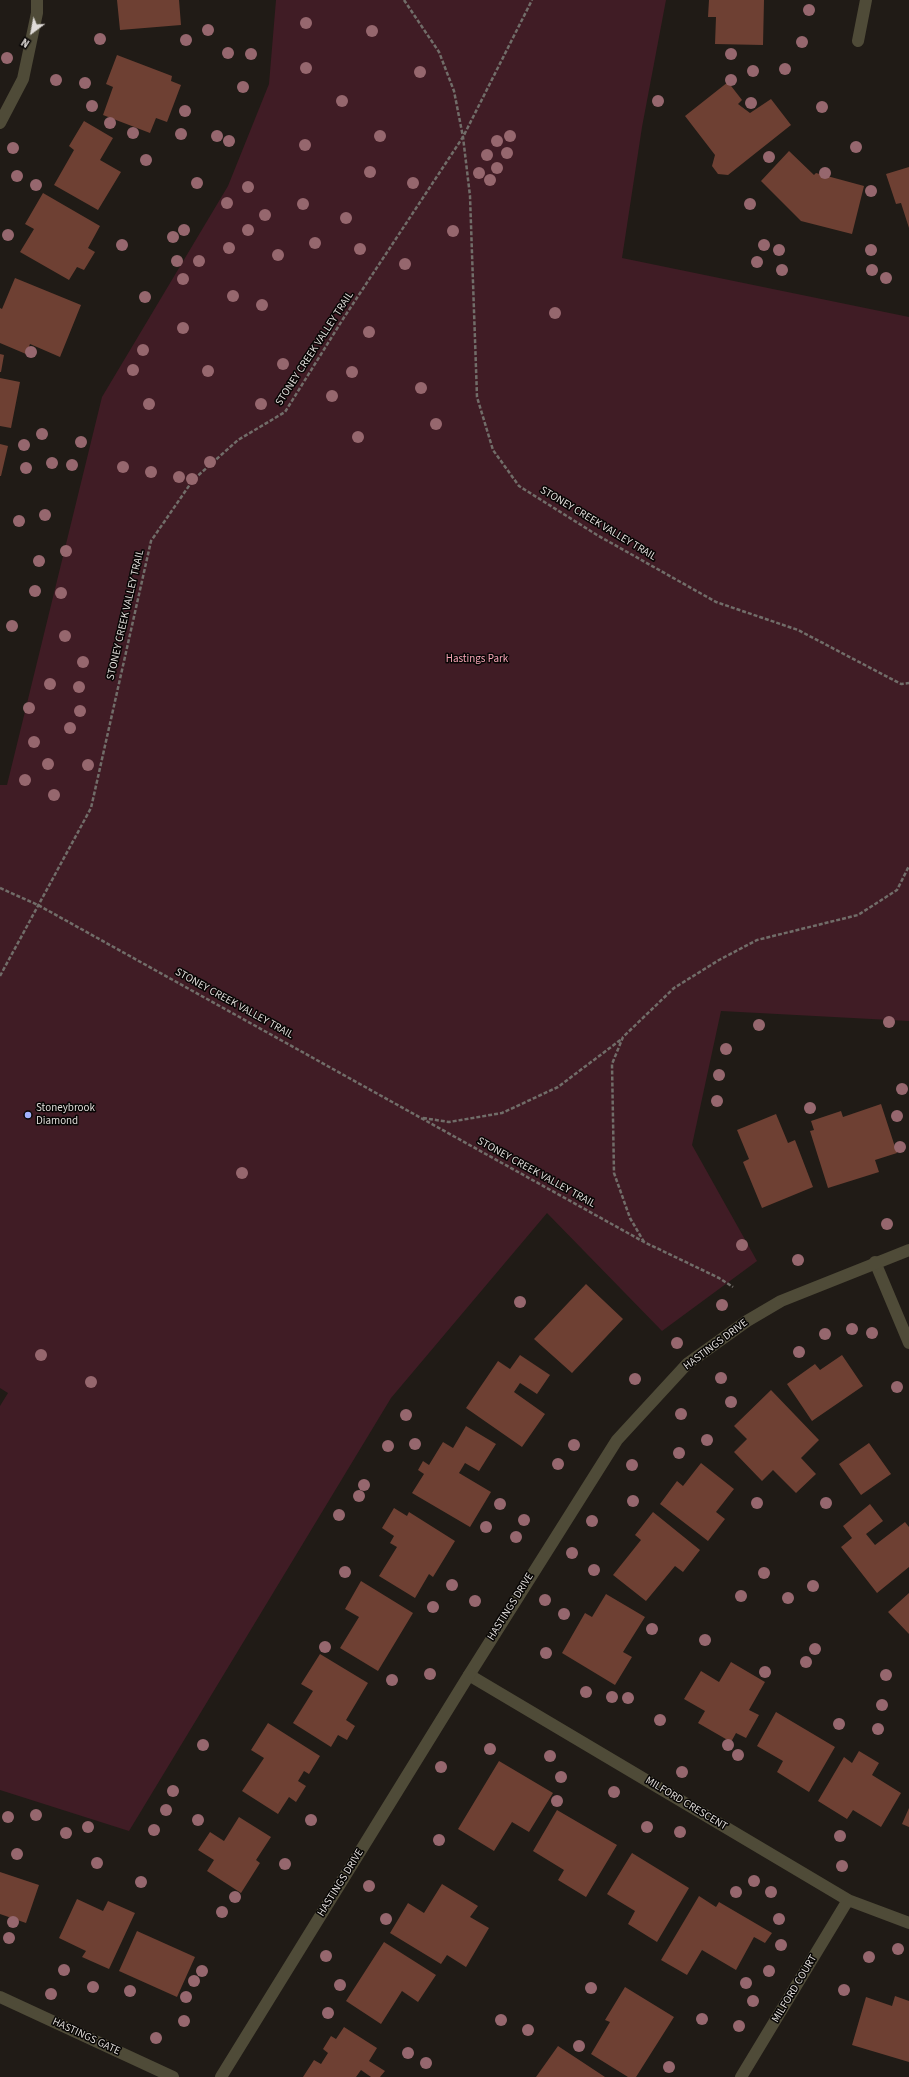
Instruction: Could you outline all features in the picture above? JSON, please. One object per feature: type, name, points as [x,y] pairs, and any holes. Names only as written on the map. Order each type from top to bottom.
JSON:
[{"type":"street","points":[[0,123],[22,79],[37,13],[37,0]]},
{"type":"street","points":[[858,41],[866,0]]},
{"type":"street","name":"HASTINGS DRIVE","points":[[221,2077],[469,1675],[617,1440],[687,1364],[747,1321],[781,1301],[875,1262],[909,1250]]},
{"type":"street","points":[[875,1262],[909,1343]]},
{"type":"street","name":"MILFORD CRESCENT","points":[[469,1675],[848,1900],[909,1923]]},
{"type":"street","name":"MILFORD COURT","points":[[741,2077],[848,1900]]},
{"type":"street","name":"HASTINGS GATE","points":[[0,1997],[173,2077]]},
{"type":"path","name":"STONEY CREEK VALLEY TRAIL","points":[[404,0],[439,52],[454,91],[463,137],[470,196],[477,397],[493,450],[519,486],[598,535],[716,602],[798,630],[901,684],[909,683]]},
{"type":"path","name":"STONEY CREEK VALLEY TRAIL","points":[[0,976],[91,808],[151,541],[193,480],[238,440],[285,412],[343,319],[463,137],[532,0]]},
{"type":"path","name":"STONEY CREEK VALLEY TRAIL","points":[[421,1118],[449,1122],[502,1113],[558,1087],[623,1037],[674,988],[719,960],[757,940],[858,916],[897,890],[909,866]]},
{"type":"path","name":"STONEY CREEK VALLEY TRAIL","points":[[0,888],[38,905],[644,1242],[719,1278],[733,1287]]},
{"type":"path","name":"STONEY CREEK VALLEY TRAIL","points":[[623,1037],[612,1064],[614,1173],[630,1218],[644,1242]]},
{"type":"green space","name":"Hastings Park","points":[[276,0],[666,0],[642,127],[622,258],[909,317],[909,1021],[721,1011],[692,1145],[757,1261],[662,1331],[547,1213],[391,1398],[129,1831],[0,1790],[0,1406],[8,1393],[0,1388],[0,785],[7,785],[102,397],[228,186],[269,84]]},
{"type":"building","points":[[117,0],[179,0],[181,25],[120,30]]},
{"type":"building","points":[[709,0],[764,0],[763,45],[715,44],[716,17],[708,17]]},
{"type":"building","points":[[117,55],[172,76],[171,81],[181,85],[167,122],[156,118],[150,133],[103,115],[113,87],[106,84]]},
{"type":"building","points":[[728,82],[742,100],[738,104],[750,113],[771,99],[791,125],[728,175],[718,174],[712,166],[715,155],[685,116]]},
{"type":"building","points":[[84,121],[113,138],[100,160],[121,172],[98,210],[54,185],[74,150],[69,146]]},
{"type":"building","points":[[789,151],[814,175],[816,173],[864,186],[852,234],[801,221],[761,181]]},
{"type":"building","points":[[909,167],[909,228],[901,203],[896,204],[886,174]]},
{"type":"building","points":[[43,193],[100,226],[88,248],[95,252],[84,270],[77,267],[69,280],[20,252],[34,229],[25,224]]},
{"type":"building","points":[[15,278],[81,305],[60,357],[30,344],[26,354],[0,343],[0,308],[2,309]]},
{"type":"building","points":[[0,354],[4,355],[1,372],[0,372]]},
{"type":"building","points":[[0,378],[20,382],[11,428],[0,426]]},
{"type":"building","points":[[0,444],[8,446],[1,476],[0,476]]},
{"type":"building","points":[[881,1104],[897,1153],[875,1160],[879,1172],[828,1188],[810,1131],[814,1130],[811,1121],[841,1111],[843,1117]]},
{"type":"building","points":[[776,1114],[788,1143],[795,1140],[813,1187],[762,1208],[743,1162],[749,1159],[737,1130]]},
{"type":"building","points":[[586,1284],[623,1319],[572,1373],[534,1339]]},
{"type":"building","points":[[520,1355],[550,1375],[537,1394],[520,1383],[514,1392],[545,1414],[522,1447],[466,1408],[498,1361],[510,1369]]},
{"type":"building","points":[[842,1355],[863,1386],[812,1421],[787,1384],[815,1364],[820,1370]]},
{"type":"building","points":[[771,1390],[819,1440],[801,1458],[816,1474],[796,1493],[773,1470],[762,1481],[734,1452],[747,1439],[734,1426]]},
{"type":"building","points":[[466,1426],[496,1444],[479,1471],[465,1463],[459,1473],[491,1492],[470,1527],[412,1493],[424,1474],[418,1470],[423,1461],[429,1465],[443,1442],[453,1448]]},
{"type":"building","points":[[869,1443],[891,1474],[861,1495],[839,1464]]},
{"type":"building","points":[[701,1463],[734,1489],[716,1512],[725,1519],[708,1541],[660,1504],[677,1481],[683,1486]]},
{"type":"building","points":[[870,1504],[883,1521],[866,1534],[875,1545],[905,1522],[909,1527],[909,1567],[877,1593],[841,1547],[852,1538],[843,1526]]},
{"type":"building","points":[[394,1508],[407,1516],[409,1512],[455,1541],[433,1577],[429,1574],[415,1598],[379,1576],[397,1547],[390,1543],[394,1536],[382,1528]]},
{"type":"building","points":[[653,1512],[700,1550],[683,1572],[675,1566],[646,1601],[613,1575],[641,1540],[635,1535]]},
{"type":"building","points":[[361,1581],[413,1613],[378,1671],[340,1648],[359,1617],[345,1609]]},
{"type":"building","points":[[909,1593],[909,1634],[888,1612]]},
{"type":"building","points":[[606,1594],[645,1617],[623,1652],[632,1657],[615,1685],[562,1653],[585,1613],[592,1617]]},
{"type":"building","points":[[320,1654],[368,1683],[346,1720],[355,1726],[347,1740],[338,1735],[331,1747],[293,1723],[313,1691],[301,1684]]},
{"type":"building","points":[[731,1662],[765,1682],[749,1710],[759,1715],[746,1738],[736,1733],[731,1742],[698,1723],[705,1711],[684,1699],[701,1671],[719,1682]]},
{"type":"building","points":[[776,1712],[835,1747],[809,1792],[777,1772],[783,1761],[757,1746]]},
{"type":"building","points":[[268,1723],[320,1756],[309,1774],[304,1771],[298,1781],[306,1786],[296,1802],[289,1797],[278,1814],[242,1791],[264,1758],[251,1750]]},
{"type":"building","points":[[859,1751],[879,1763],[872,1775],[901,1793],[881,1827],[853,1810],[847,1819],[818,1801],[844,1757],[852,1763]]},
{"type":"building","points":[[499,1761],[553,1793],[529,1832],[512,1822],[494,1851],[458,1829]]},
{"type":"building","points":[[909,1808],[909,1827],[902,1824]]},
{"type":"building","points":[[557,1810],[617,1845],[586,1897],[558,1880],[564,1870],[533,1851]]},
{"type":"building","points":[[239,1817],[271,1837],[256,1860],[260,1863],[241,1893],[207,1871],[214,1860],[198,1850],[210,1832],[224,1841]]},
{"type":"building","points":[[632,1853],[689,1888],[657,1942],[628,1924],[635,1911],[607,1894]]},
{"type":"building","points":[[0,1872],[39,1885],[26,1923],[0,1914]]},
{"type":"building","points":[[442,1884],[478,1906],[470,1917],[489,1928],[466,1967],[447,1955],[441,1964],[390,1933],[408,1903],[424,1913]]},
{"type":"building","points":[[699,1896],[716,1907],[719,1902],[772,1933],[765,1943],[754,1937],[736,1970],[702,1950],[687,1975],[661,1960]]},
{"type":"building","points":[[77,1899],[103,1911],[108,1901],[135,1913],[109,1969],[82,1957],[86,1951],[59,1938]]},
{"type":"building","points":[[137,1931],[195,1957],[177,1997],[119,1971]]},
{"type":"building","points":[[384,1942],[436,1975],[418,2002],[402,1991],[381,2024],[346,2001]]},
{"type":"building","points":[[625,1987],[674,2017],[636,2077],[628,2077],[591,2054],[610,2022],[605,2020]]},
{"type":"building","points":[[895,1996],[909,2001],[909,2062],[852,2045],[866,1997],[892,2006]]},
{"type":"building","points":[[344,2027],[377,2048],[369,2061],[385,2071],[380,2077],[371,2077],[361,2070],[356,2077],[303,2077],[314,2060],[321,2064],[328,2053],[323,2049],[331,2036],[336,2039]]},
{"type":"building","points":[[558,2046],[605,2077],[536,2077]]},
{"type":"place","name":"Stoneybrook Diamond","points":[[28,1115]]}]
